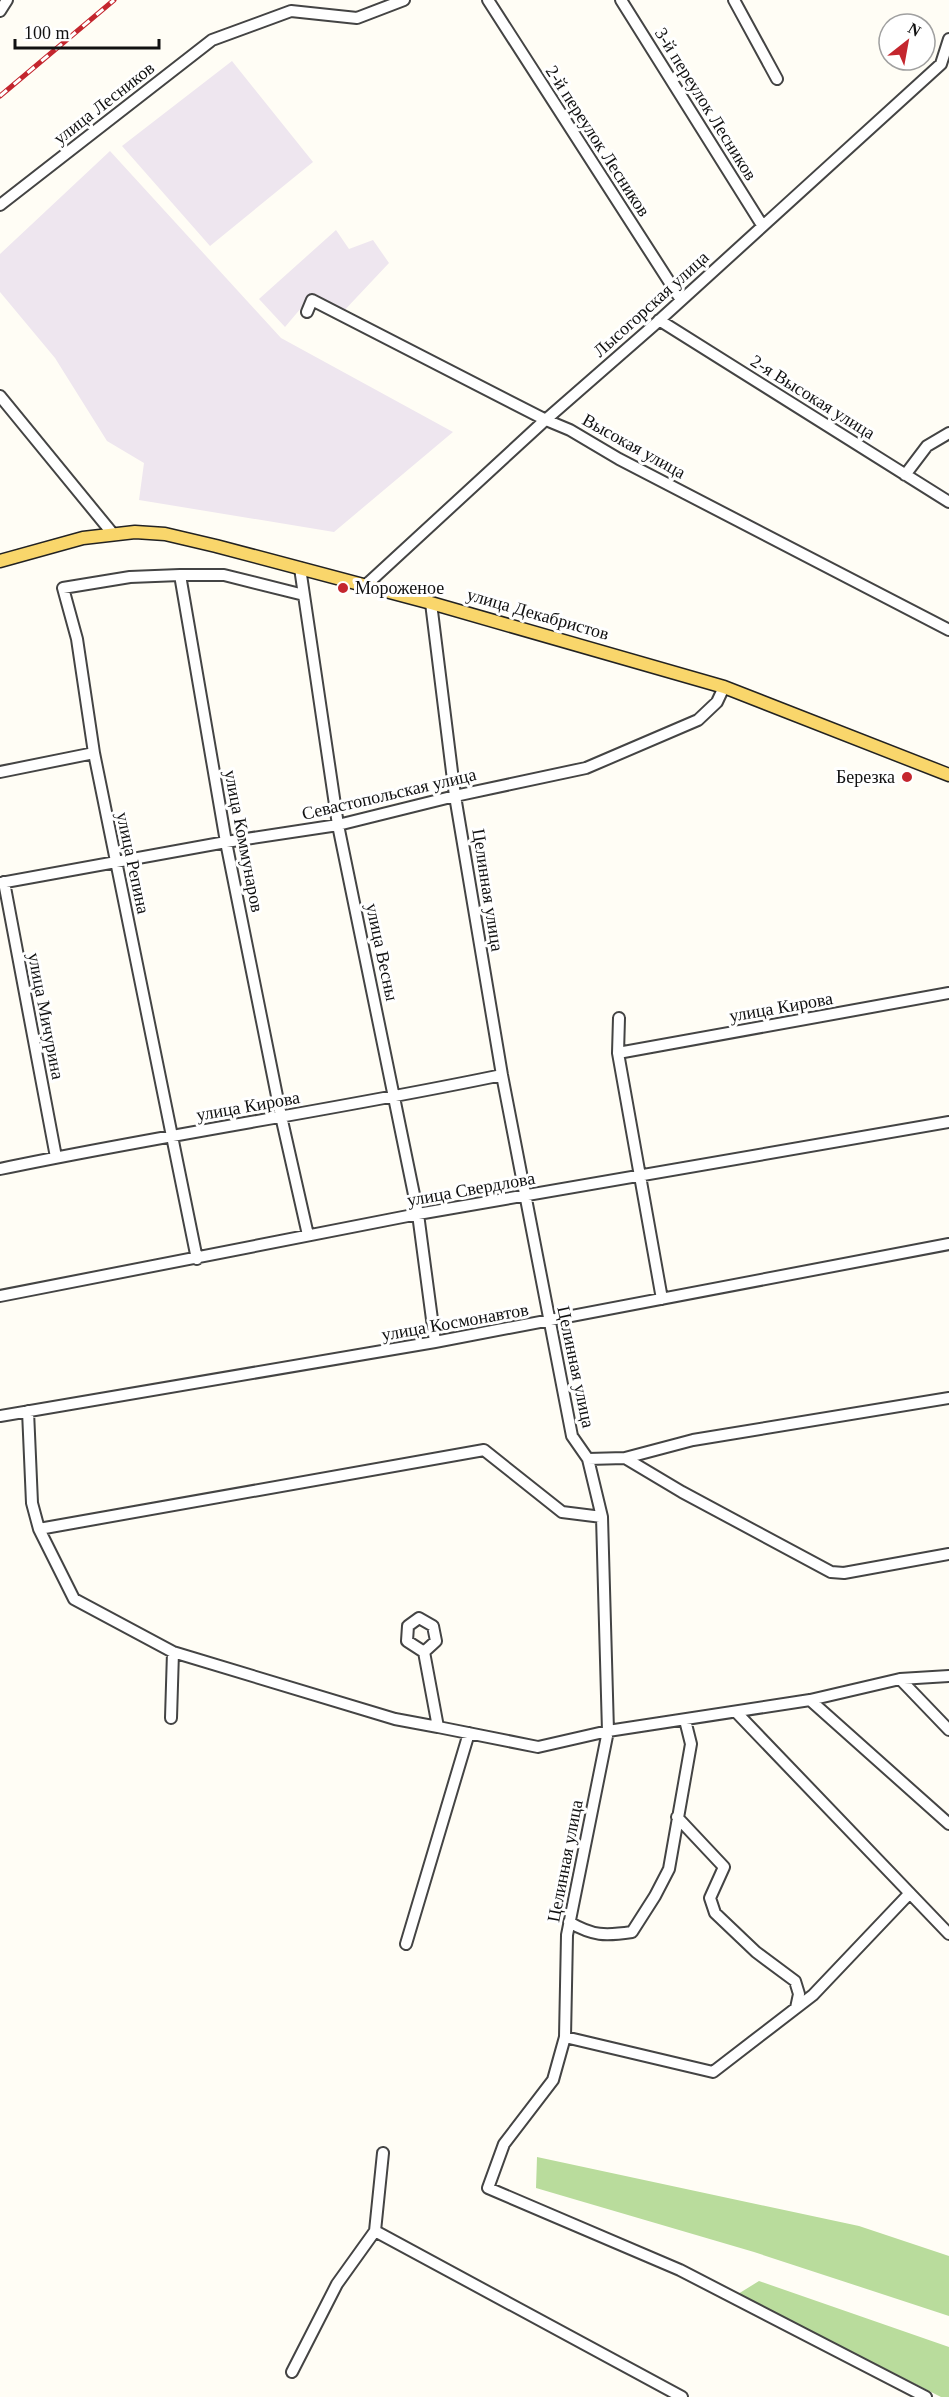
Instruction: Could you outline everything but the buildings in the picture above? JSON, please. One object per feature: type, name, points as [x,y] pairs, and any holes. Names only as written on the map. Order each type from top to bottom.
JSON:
[{"type":"main road","name":"улица Декабристов","points":[[0,561],[83,538],[135,532],[165,534],[431,603],[724,687],[949,776]]},
{"type":"street","points":[[0,11],[7,0]]},
{"type":"street","name":"улица Лесников","points":[[0,205],[212,40],[291,10],[357,18],[404,0]]},
{"type":"street","name":"2-й переулок Лесников","points":[[488,0],[681,300]]},
{"type":"street","name":"3-й переулок Лесников","points":[[621,0],[762,225]]},
{"type":"street","points":[[734,0],[777,79]]},
{"type":"street","name":"Лысогорская улица","points":[[366,586],[546,420],[941,64],[949,39]]},
{"type":"street","name":"Высокая улица","points":[[307,312],[312,300],[546,420],[570,430],[619,459],[949,630]]},
{"type":"street","name":"2-я Высокая улица","points":[[659,320],[949,502]]},
{"type":"street","points":[[0,396],[113,534]]},
{"type":"street","points":[[905,474],[927,446],[949,433]]},
{"type":"street","name":"улица Весны","points":[[300,568],[338,825],[418,1214],[435,1342]]},
{"type":"street","points":[[180,575],[224,575],[304,595]]},
{"type":"street","name":"улица Репина","points":[[180,575],[130,577],[63,588],[77,639],[94,753],[197,1259]]},
{"type":"street","name":"улица Коммунаров","points":[[180,575],[226,842],[281,1116],[308,1235]]},
{"type":"street","name":"Целинная улица","points":[[431,603],[456,796],[524,1197],[572,1436],[588,1459],[602,1517],[608,1731],[567,1935],[565,2037],[553,2080],[504,2144],[488,2188],[680,2270],[905,2392]]},
{"type":"street","name":"Севастопольская улица","points":[[2,882],[226,842],[338,825],[456,796],[586,768],[698,720],[717,702],[724,687]]},
{"type":"street","points":[[0,772],[94,753]]},
{"type":"street","name":"улица Мичурина","points":[[2,882],[56,1157]]},
{"type":"street","name":"улица Кирова","points":[[618,1053],[949,993]]},
{"type":"street","points":[[619,1018],[618,1053],[642,1176],[662,1299]]},
{"type":"street","name":"улица Кирова","points":[[0,1169],[281,1116],[395,1098],[502,1075]]},
{"type":"street","name":"улица Свердлова","points":[[0,1296],[418,1214],[949,1122]]},
{"type":"street","name":"улица Космонавтов","points":[[0,1416],[550,1322],[949,1244]]},
{"type":"street","points":[[588,1459],[625,1458],[693,1440],[949,1398]]},
{"type":"street","points":[[28,1411],[32,1503],[39,1529],[74,1599],[173,1652],[394,1719],[538,1747],[608,1731],[810,1700],[900,1678],[949,1676]]},
{"type":"street","points":[[39,1529],[484,1450],[562,1512],[602,1517]]},
{"type":"street","points":[[625,1458],[692,1498],[831,1572],[844,1573],[949,1554]]},
{"type":"street","points":[[171,1718],[173,1652]]},
{"type":"street","points":[[424,1652],[438,1727]]},
{"type":"street","points":[[900,1678],[949,1730]]},
{"type":"street","points":[[810,1700],[949,1824]]},
{"type":"street","points":[[736,1713],[949,1934]]},
{"type":"street","points":[[569,1922],[585,1932],[605,1936],[632,1932],[655,1896],[669,1869],[691,1744],[686,1720]]},
{"type":"street","points":[[406,1944],[469,1733]]},
{"type":"street","points":[[677,1817],[724,1867],[710,1898],[715,1913],[756,1952],[795,1981],[799,1994],[796,2008]]},
{"type":"street","points":[[565,2037],[713,2072],[813,1995],[909,1894]]},
{"type":"street","points":[[292,2372],[337,2284],[375,2231],[383,2153]]},
{"type":"street","points":[[375,2231],[682,2397]]},
{"type":"street","points":[[905,2392],[926,2397]]},
{"type":"shaded area","points":[[232,61],[313,162],[210,246],[122,146]]},
{"type":"shaded area","points":[[110,151],[281,338],[453,432],[334,532],[139,500],[144,463],[107,441],[55,358],[0,292],[0,254]]},
{"type":"shaded area","points":[[336,230],[349,249],[373,240],[389,263],[340,315],[313,294],[285,327],[259,299]]},
{"type":"green space","points":[[537,2157],[859,2226],[949,2256],[949,2316],[754,2252],[536,2188]]},
{"type":"green space","points":[[759,2281],[949,2347],[949,2397],[941,2397],[738,2294]]},
{"type":"railway","points":[[0,96],[114,0]]},
{"type":"place","name":"Мороженое","points":[[343,588]]},
{"type":"place","name":"Березка","points":[[907,777]]}]
